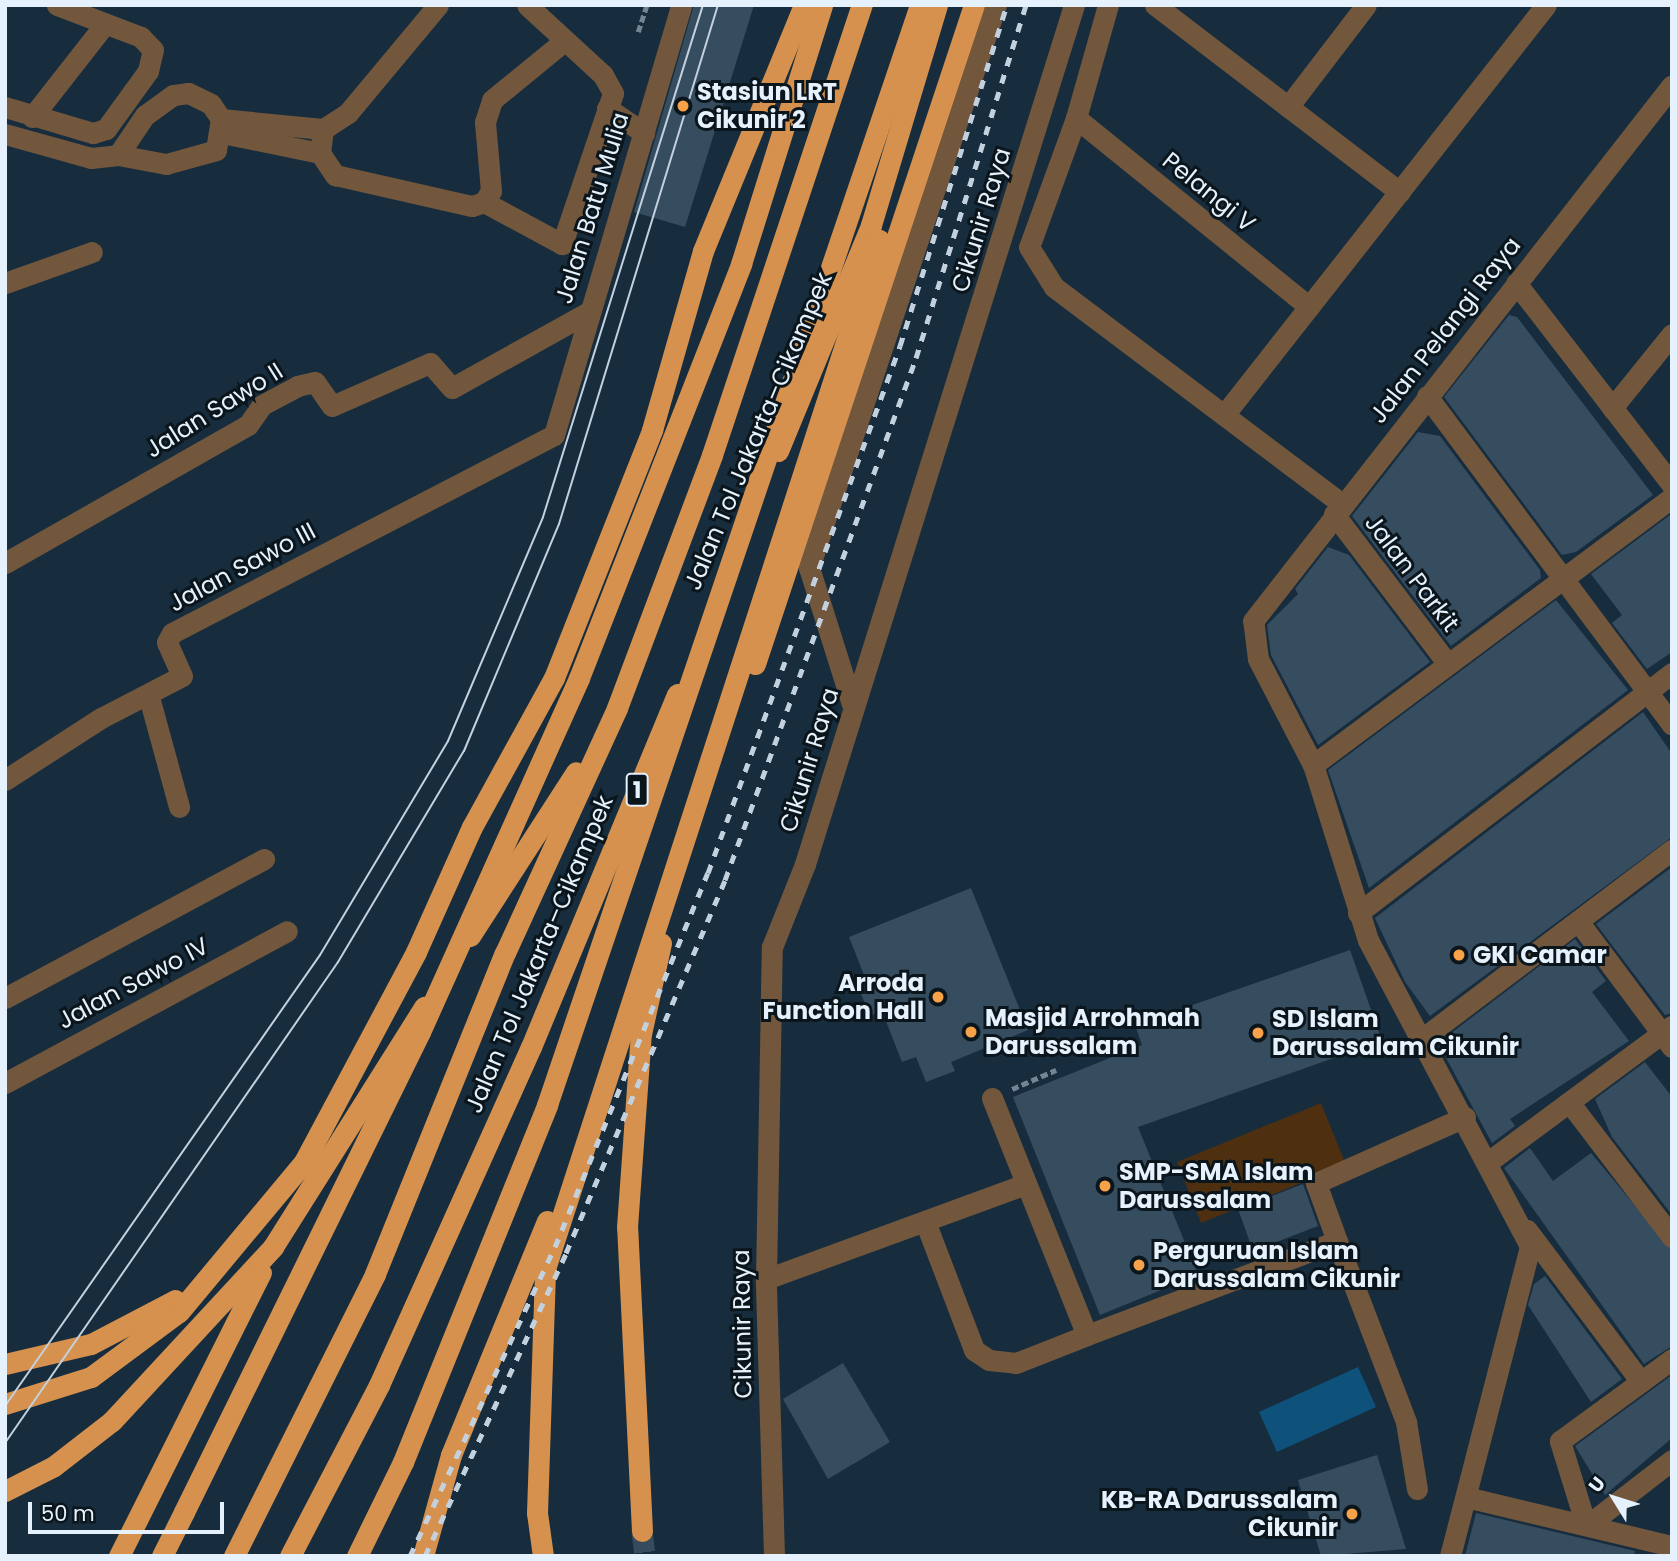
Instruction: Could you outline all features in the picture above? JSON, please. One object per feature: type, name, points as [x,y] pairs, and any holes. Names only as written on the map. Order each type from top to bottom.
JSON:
[{"type":"highway","points":[[5,1405],[57,1391],[127,1353],[178,1312],[235,1252],[304,1162],[554,678],[652,430],[703,251],[804,5]]},
{"type":"highway","points":[[162,1556],[420,1032],[579,678],[741,264],[822,5]]},
{"type":"highway","name":"Jalan Tol Jakarta–Cikampek","points":[[234,1556],[374,1274],[505,953],[617,708],[712,455],[862,5]]},
{"type":"highway","points":[[357,1556],[403,1462],[547,1105],[920,5]]},
{"type":"highway","name":"Jalan Tol Jakarta–Cikampek","points":[[290,1556],[379,1385],[536,1034],[872,225],[937,5]]},
{"type":"highway","points":[[543,1556],[537,1513],[545,1269],[591,1116],[911,144],[944,5]]},
{"type":"highway","points":[[642,1531],[627,1227],[641,1034],[669,909],[795,558],[974,5]]},
{"type":"highway","points":[[119,1556],[273,1247],[617,708]]},
{"type":"highway","points":[[424,1556],[452,1455],[591,1116]]},
{"type":"highway","points":[[5,1491],[54,1466],[112,1421],[273,1247]]},
{"type":"highway","points":[[5,1364],[70,1351],[141,1322],[235,1252]]},
{"type":"street","points":[[5,107],[76,132],[106,129],[148,71],[153,50],[141,37],[57,5]]},
{"type":"street","points":[[221,126],[323,129],[348,113],[438,5]]},
{"type":"street","points":[[484,202],[562,244],[613,93],[604,75],[527,5]]},
{"type":"street","name":"Jalan Batu Mulia","points":[[558,428],[587,313],[681,5]]},
{"type":"street","points":[[852,704],[809,568],[996,5]]},
{"type":"street","name":"Cikunir Raya","points":[[775,1556],[766,1279],[771,957],[1074,5]]},
{"type":"street","points":[[1076,118],[1108,5]]},
{"type":"street","points":[[1156,5],[1180,13],[1288,107],[1399,192]]},
{"type":"street","points":[[1288,107],[1366,5]]},
{"type":"street","points":[[1224,415],[1546,5]]},
{"type":"street","points":[[32,117],[105,24]]},
{"type":"street","points":[[221,126],[320,153],[345,180],[472,206],[484,202],[491,191],[485,122],[492,100],[564,41]]},
{"type":"street","name":"Jalan Pelangi Raya","points":[[1313,765],[1252,640],[1260,607],[1672,85]]},
{"type":"street","points":[[5,134],[91,158],[118,155],[166,164],[203,159],[216,150],[221,126],[211,104],[188,93],[173,95],[145,115],[118,155]]},
{"type":"street","points":[[607,108],[644,133]]},
{"type":"street","name":"Pelangi V","points":[[1076,118],[1309,307]]},
{"type":"street","name":"Jalan Parkit","points":[[1076,118],[1029,247],[1054,287],[1224,415],[1338,509],[1448,664]]},
{"type":"street","points":[[320,153],[323,129]]},
{"type":"street","points":[[5,283],[92,252]]},
{"type":"street","points":[[1516,283],[1672,485]]},
{"type":"street","name":"Jalan Sawo II","points":[[5,563],[248,425],[262,405],[297,386],[315,382],[332,406],[430,363],[452,388],[587,313]]},
{"type":"street","points":[[1612,408],[1672,334]]},
{"type":"street","points":[[1427,396],[1672,725]]},
{"type":"street","name":"Jalan Sawo III","points":[[5,780],[102,718],[149,697],[182,676],[167,642],[172,633],[548,441],[558,428]]},
{"type":"street","points":[[1641,1382],[1524,1225],[1488,1162],[1358,913],[1313,765],[1672,496]]},
{"type":"street","points":[[1358,913],[1672,673]]},
{"type":"street","points":[[149,697],[179,807]]},
{"type":"street","points":[[1423,1038],[1672,850]]},
{"type":"street","points":[[5,998],[264,859]]},
{"type":"street","points":[[1488,1162],[1569,1102],[1668,1035],[1578,921]]},
{"type":"street","name":"Jalan Sawo IV","points":[[5,1083],[287,931]]},
{"type":"street","points":[[992,1098],[1087,1335]]},
{"type":"street","points":[[1569,1102],[1672,1237]]},
{"type":"street","points":[[1417,1489],[1406,1422],[1316,1183],[1465,1118]]},
{"type":"street","points":[[766,1279],[926,1224],[1026,1184]]},
{"type":"street","points":[[926,1224],[974,1350],[989,1360],[1016,1363],[1337,1241]]},
{"type":"street","points":[[1450,1556],[1530,1246],[1524,1225]]},
{"type":"street","points":[[1587,1523],[1560,1441],[1672,1359]]},
{"type":"street","points":[[1587,1523],[1672,1460]]},
{"type":"street","points":[[1466,1497],[1587,1523],[1672,1546]]},
{"type":"path","points":[[638,32],[647,5]]},
{"type":"path","points":[[992,1098],[1056,1070]]},
{"type":"shaded area","points":[[1321,1103],[1346,1165],[1201,1223],[1177,1162]]},
{"type":"water","points":[[1358,1367],[1376,1407],[1277,1452],[1259,1412]]},
{"type":"building","name":"Stasiun LRT Cikunir 2","points":[[694,5],[754,5],[685,227],[634,212]]},
{"type":"building","points":[[1509,315],[1517,317],[1653,495],[1576,552],[1562,555],[1444,397]]},
{"type":"building","points":[[1418,432],[1440,436],[1540,570],[1541,578],[1451,646],[1352,516]]},
{"type":"building","points":[[1670,515],[1672,652],[1647,669],[1612,623],[1622,615],[1591,574]]},
{"type":"building","points":[[1328,547],[1349,555],[1430,662],[1318,745],[1271,655],[1267,625],[1298,594],[1295,589]]},
{"type":"building","points":[[1556,600],[1628,690],[1369,888],[1328,770]]},
{"type":"building","points":[[1643,712],[1672,754],[1672,837],[1430,1016],[1405,982],[1375,918]]},
{"type":"building","points":[[1672,867],[1672,1013],[1665,1015],[1596,924]]},
{"type":"building","name":"Arroda Function Hall","points":[[971,888],[1028,1030],[951,1062],[955,1071],[926,1082],[916,1057],[902,1062],[882,1011],[870,1016],[857,984],[866,980],[849,937]]},
{"type":"building","points":[[1575,939],[1606,981],[1592,992],[1629,1041],[1510,1119],[1515,1126],[1492,1143],[1438,1043]]},
{"type":"building","points":[[1350,950],[1382,1041],[1138,1127],[1198,1275],[1100,1315],[1013,1097],[1142,1045],[1135,1025]]},
{"type":"building","points":[[1645,1062],[1672,1097],[1672,1215],[1612,1137],[1595,1099]]},
{"type":"building","points":[[1530,1148],[1553,1181],[1591,1153],[1672,1250],[1672,1346],[1644,1364],[1504,1168]]},
{"type":"building","points":[[1303,1184],[1318,1226],[1253,1251],[1238,1209]]},
{"type":"building","points":[[1545,1276],[1622,1379],[1591,1402],[1528,1305],[1534,1284]]},
{"type":"building","points":[[843,1363],[890,1442],[828,1479],[783,1399]]},
{"type":"building","points":[[1672,1375],[1672,1438],[1605,1495],[1575,1446]]},
{"type":"building","name":"KB-RA Darussalam Cikunir","points":[[1377,1455],[1406,1549],[1321,1556],[1298,1480]]},
{"type":"building","points":[[1476,1513],[1635,1551],[1634,1556],[1465,1556]]},
{"type":"tunnel","points":[[642,1531],[645,1556]]},
{"type":"tram line","points":[[5,1406],[320,955],[448,741],[543,517],[703,5]]},
{"type":"tram line","points":[[5,1443],[338,962],[464,751],[559,524],[718,5]]},
{"type":"railway","points":[[410,1556],[555,1247],[708,873],[900,346],[1007,5]]},
{"type":"railway","points":[[425,1556],[566,1253],[725,880],[916,358],[1026,5]]},
{"type":"place","name":"Stasiun LRT Cikunir 2","points":[[683,106]]},
{"type":"place","name":"GKI Camar","points":[[1459,955]]},
{"type":"place","name":"Arroda Function Hall","points":[[938,997]]},
{"type":"place","name":"Masjid Arrohmah Darussalam","points":[[971,1032]]},
{"type":"place","name":"SD Islam Darussalam Cikunir","points":[[1258,1033]]},
{"type":"place","name":"SMP-SMA Islam Darussalam","points":[[1105,1186]]},
{"type":"place","name":"Perguruan Islam Darussalam Cikunir","points":[[1139,1265]]},
{"type":"place","name":"KB-RA Darussalam Cikunir","points":[[1352,1514]]}]
